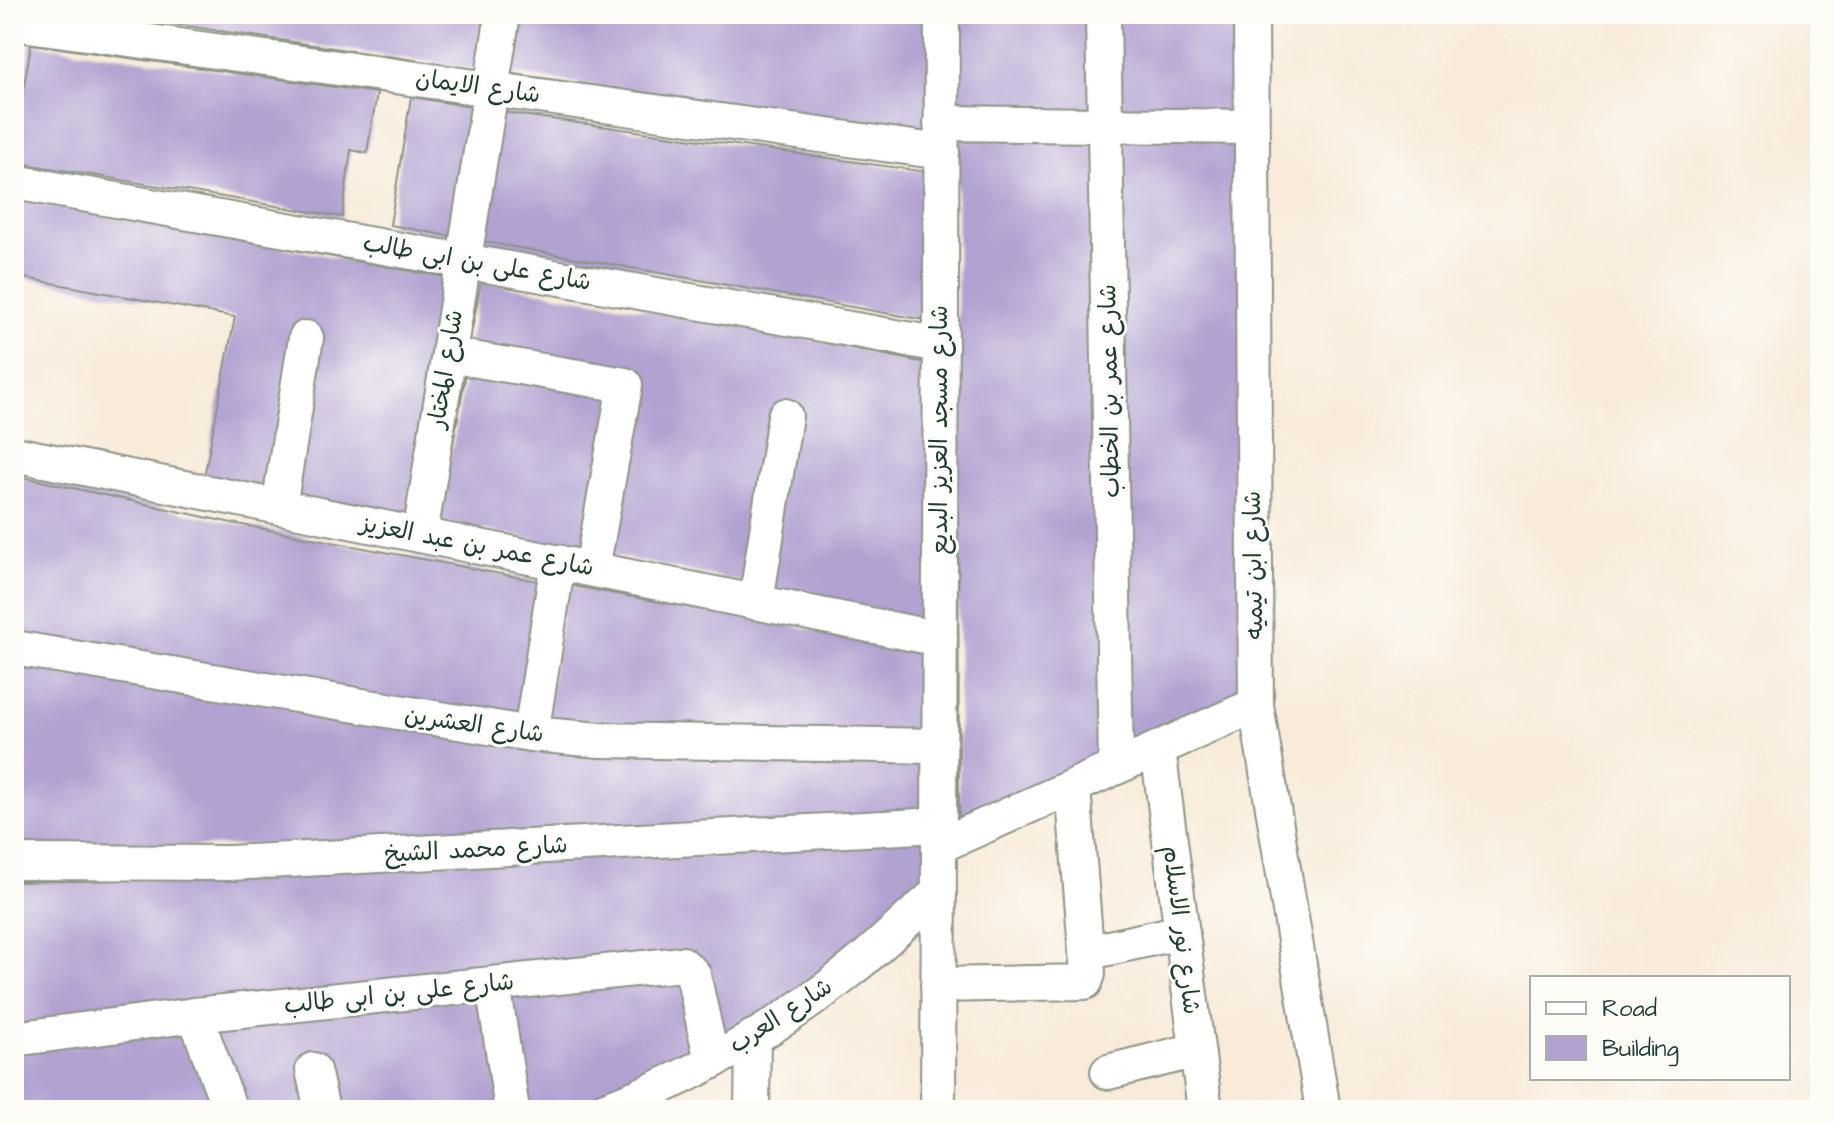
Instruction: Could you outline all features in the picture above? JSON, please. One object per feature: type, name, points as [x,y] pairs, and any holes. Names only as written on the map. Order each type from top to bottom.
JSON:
[{"type":"street","name":"شارع المختار","points":[[420,535],[503,14]]},
{"type":"street","name":"شارع مسجد العزيز البديع","points":[[938,1110],[942,14]]},
{"type":"street","name":"شارع عمر بن الخطاب","points":[[1103,14],[1116,767]]},
{"type":"street","name":"شارع ابن تيميه","points":[[1251,14],[1249,127],[1256,705],[1323,1110]]},
{"type":"street","name":"شارع الايمان","points":[[14,23],[491,88],[942,137],[1105,125],[1249,127]]},
{"type":"street","name":"شارع على بن ابى طالب","points":[[14,182],[941,345]]},
{"type":"street","points":[[279,507],[306,338]]},
{"type":"street","points":[[449,355],[625,385],[592,569]]},
{"type":"street","points":[[756,602],[785,416]]},
{"type":"street","name":"شارع عمر بن عبد العزيز","points":[[14,454],[940,639]]},
{"type":"street","points":[[531,734],[558,562]]},
{"type":"street","name":"شارع العشرين","points":[[14,648],[531,734],[600,740],[939,746]]},
{"type":"street","points":[[939,836],[1073,787],[1256,705]]},
{"type":"street","name":"شارع نور الاسلام","points":[[1158,749],[1205,1110]]},
{"type":"street","points":[[938,985],[1081,984],[1087,979],[1073,787]]},
{"type":"street","name":"شارع محمد الشيخ","points":[[14,862],[230,863],[939,836]]},
{"type":"street","name":"شارع العرب","points":[[606,1109],[712,1061],[753,1037],[850,971],[939,892]]},
{"type":"street","points":[[1086,953],[1181,932]]},
{"type":"street","name":"شارع على بن ابى طالب","points":[[14,1039],[195,1015],[682,964],[693,974],[712,1061]]},
{"type":"street","points":[[493,984],[512,1110]]},
{"type":"street","points":[[195,1015],[230,1110]]},
{"type":"street","points":[[752,1110],[753,1037]]},
{"type":"street","points":[[1108,1072],[1197,1050]]},
{"type":"street","points":[[313,1070],[322,1110]]},
{"type":"building","points":[[106,14],[497,14],[488,71]]},
{"type":"building","points":[[516,14],[936,14],[936,134],[507,73]]},
{"type":"building","points":[[956,14],[1096,14],[1097,119],[956,118]]},
{"type":"building","points":[[1113,14],[1241,14],[1241,121],[1115,120]]},
{"type":"building","points":[[31,44],[377,93],[367,153],[351,150],[342,217],[14,162],[14,96],[22,98]]},
{"type":"building","points":[[411,97],[482,108],[460,238],[390,225]]},
{"type":"building","points":[[501,112],[935,173],[931,321],[480,241]]},
{"type":"building","points":[[957,132],[1097,135],[1105,758],[959,817]]},
{"type":"building","points":[[1115,133],[1245,135],[1247,696],[1123,751]]},
{"type":"building","points":[[14,199],[455,279],[415,519],[204,477],[235,317],[14,276]]},
{"type":"building","points":[[481,282],[742,326],[936,365],[933,622],[602,553],[633,378],[468,351]]},
{"type":"building","points":[[467,367],[613,391],[586,550],[439,521]]},
{"type":"building","points":[[14,475],[227,522],[548,583],[522,724],[14,636]]},
{"type":"building","points":[[567,585],[934,652],[933,739],[545,724]]},
{"type":"building","points":[[14,663],[68,673],[932,757],[933,816],[637,833],[14,852]]},
{"type":"building","points":[[932,833],[932,888],[719,1050],[699,964],[14,1028],[14,882],[175,879]]},
{"type":"building","points":[[677,971],[705,1058],[574,1110],[518,1110],[502,991]]},
{"type":"building","points":[[487,991],[505,1110],[238,1110],[206,1021]]},
{"type":"building","points":[[189,1025],[221,1110],[14,1110],[14,1050]]}]
